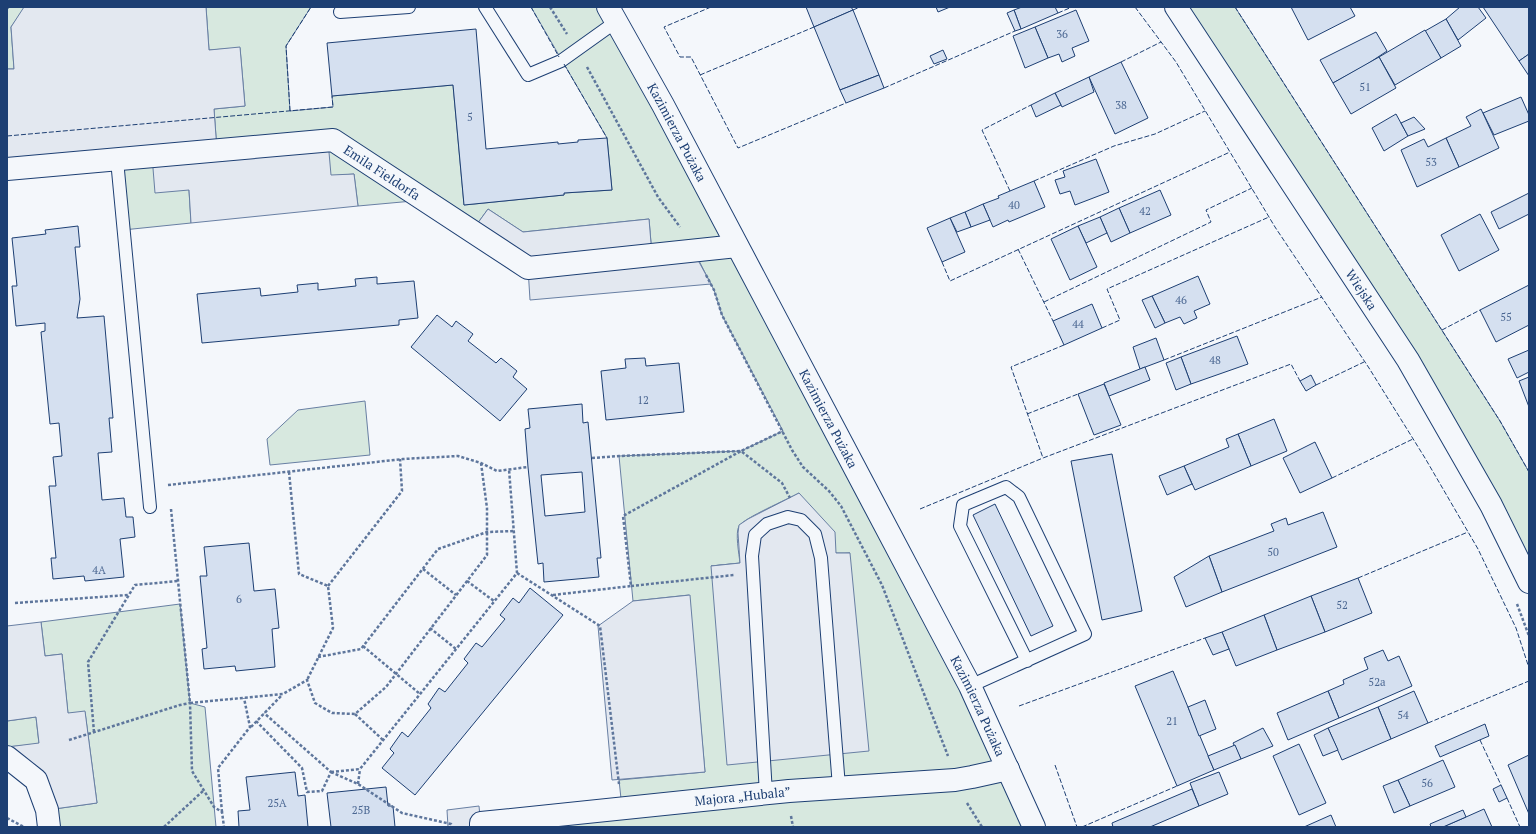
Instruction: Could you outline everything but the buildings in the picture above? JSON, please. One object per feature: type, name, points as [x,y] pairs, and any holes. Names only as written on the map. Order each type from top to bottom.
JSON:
[{"type":"street","name":"Wiejska","points":[[1176,7],[1408,360],[1491,505],[1529,582]]},
{"type":"street","name":"Kazimierza Pużaka","points":[[612,13],[970,686],[1034,827]]},
{"type":"street","name":"Emila Fieldorfa","points":[[7,169],[333,140],[528,268],[737,246]]},
{"type":"street","points":[[7,757],[36,780],[47,810],[49,827]]},
{"type":"street","name":"Majora „Hubala”","points":[[481,827],[481,823],[766,794],[839,787],[955,780],[972,778],[1008,768]]},
{"type":"lane","points":[[340,12],[409,7]]},
{"type":"lane","points":[[485,7],[528,75],[561,61],[577,50],[612,13]]},
{"type":"lane","points":[[117,160],[150,507]]},
{"type":"lane","points":[[970,686],[1026,661],[1085,634],[1019,497],[1006,486],[963,505],[960,526],[1026,661]]},
{"type":"lane","points":[[766,794],[752,556],[755,535],[768,524],[788,517],[802,521],[814,534],[821,558],[839,787]]},
{"type":"path","points":[[550,7],[577,50],[658,197],[676,221],[694,251],[714,290],[722,315],[783,431],[804,467],[829,491],[841,506],[884,589],[948,753],[950,767],[955,780],[961,793],[982,827]]},
{"type":"path","points":[[631,586],[623,516],[741,451],[783,431]]},
{"type":"path","points":[[592,458],[741,451],[782,483],[802,521]]},
{"type":"path","points":[[148,488],[400,459],[458,456],[481,463],[497,471],[528,467]]},
{"type":"path","points":[[224,827],[218,768],[256,721],[283,694],[307,680],[333,628],[328,586],[402,491],[400,459]]},
{"type":"path","points":[[355,714],[386,687],[396,675],[430,628],[487,555],[487,508],[481,463]]},
{"type":"path","points":[[358,784],[360,769],[517,573],[510,469]]},
{"type":"path","points":[[289,472],[299,574],[328,586]]},
{"type":"path","points":[[170,485],[170,493]]},
{"type":"path","points":[[171,508],[190,703],[192,771],[214,807],[222,812]]},
{"type":"path","points":[[318,657],[361,649],[438,550],[487,532],[514,531]]},
{"type":"path","points":[[423,569],[456,595]]},
{"type":"path","points":[[517,573],[600,626],[620,786]]},
{"type":"path","points":[[552,595],[753,573]]},
{"type":"path","points":[[94,732],[88,662],[135,585],[178,581]]},
{"type":"path","points":[[467,581],[494,601]]},
{"type":"path","points":[[15,603],[129,595]]},
{"type":"path","points":[[430,628],[456,649]]},
{"type":"path","points":[[363,646],[420,694]]},
{"type":"path","points":[[307,680],[315,702],[332,713],[355,714],[383,740]]},
{"type":"path","points":[[69,740],[180,705],[283,694]]},
{"type":"path","points":[[244,698],[250,728]]},
{"type":"path","points":[[264,713],[331,772],[358,784],[402,813],[452,826],[458,822]]},
{"type":"path","points":[[256,721],[302,768],[307,792],[322,791],[331,772]]},
{"type":"path","points":[[331,772],[360,769]]},
{"type":"path","points":[[164,827],[204,790]]},
{"type":"path","points":[[7,818],[24,827]]},
{"type":"shaded area","points":[[7,7],[25,7],[11,27],[14,69],[7,69]]},
{"type":"shaded area","points":[[24,7],[206,7],[209,50],[240,47],[245,106],[214,109],[217,150],[328,141],[331,175],[354,174],[358,206],[191,223],[189,190],[155,193],[152,156],[7,169],[7,69],[14,69],[11,27]]},
{"type":"shaded area","points":[[206,7],[311,7],[286,46],[290,111],[333,107],[332,96],[453,85],[464,205],[564,195],[564,193],[612,190],[607,138],[531,7],[608,7],[1034,827],[481,827],[622,808],[619,780],[705,772],[689,595],[633,601],[619,456],[741,451],[783,431],[722,315],[714,290],[694,251],[652,255],[649,219],[523,232],[488,209],[472,231],[424,200],[358,206],[354,174],[331,176],[217,151],[214,109],[245,106],[240,48],[209,50]],"holes":[[[799,493],[836,553],[850,553],[711,566],[740,563],[737,538],[739,526],[749,518]]]},
{"type":"shaded area","points":[[1176,7],[1235,7],[1500,421],[1529,472],[1529,582],[1491,505]]},
{"type":"shaded area","points":[[152,156],[189,190],[191,223],[123,230],[117,160]]},
{"type":"shaded area","points":[[488,209],[523,232],[649,219],[652,255],[693,251],[711,284],[530,300],[528,268],[472,231]]},
{"type":"shaded area","points":[[365,401],[370,455],[270,465],[267,439],[298,410]]},
{"type":"shaded area","points":[[799,493],[835,532],[836,553],[850,553],[869,751],[727,765],[711,566],[740,563],[738,533],[739,525]]},
{"type":"shaded area","points":[[690,595],[705,772],[612,780],[598,626],[633,601]]},
{"type":"shaded area","points":[[180,604],[190,703],[205,707],[216,827],[49,827],[47,810],[97,803],[85,712],[68,714],[62,654],[45,656],[41,622]]},
{"type":"shaded area","points":[[41,622],[45,656],[62,654],[68,713],[85,711],[97,803],[47,810],[7,747],[39,743],[36,717],[7,721],[7,626]]},
{"type":"shaded area","points":[[36,717],[39,744],[7,747],[7,721]]},
{"type":"shaded area","points":[[479,806],[481,827],[448,827],[447,810]]},
{"type":"fence","points":[[290,111],[286,46],[311,7]]},
{"type":"fence","points":[[531,7],[559,57]]},
{"type":"fence","points":[[711,7],[664,27],[680,57],[691,57],[738,148],[846,103]]},
{"type":"fence","points":[[853,10],[860,7]]},
{"type":"fence","points":[[1058,13],[1072,7]]},
{"type":"fence","points":[[1135,7],[1176,62],[1275,227],[1369,368],[1425,458],[1478,549],[1516,628],[1529,668]]},
{"type":"fence","points":[[1235,7],[1500,421],[1529,472]]},
{"type":"fence","points":[[700,75],[814,27]]},
{"type":"fence","points":[[884,88],[1015,31]]},
{"type":"fence","points":[[1121,62],[1161,42]]},
{"type":"fence","points":[[564,64],[607,138]]},
{"type":"fence","points":[[7,136],[333,107],[332,96]]},
{"type":"fence","points":[[1010,191],[982,130],[1031,105]]},
{"type":"fence","points":[[1034,181],[1114,146],[1155,134],[1205,111]]},
{"type":"fence","points":[[942,262],[950,281],[1230,152]]},
{"type":"fence","points":[[1044,302],[1211,222],[1206,210],[1252,188]]},
{"type":"fence","points":[[1102,328],[1120,320],[1107,289],[1269,217]]},
{"type":"fence","points":[[1018,249],[1053,321]]},
{"type":"fence","points":[[1164,360],[1322,297]]},
{"type":"fence","points":[[1442,330],[1480,310]]},
{"type":"fence","points":[[1064,345],[1011,367],[1043,458],[1291,364],[1300,381]]},
{"type":"fence","points":[[1316,385],[1364,362]]},
{"type":"fence","points":[[1027,414],[1078,394]]},
{"type":"fence","points":[[1332,478],[1413,439]]},
{"type":"fence","points":[[920,509],[1043,458]]},
{"type":"fence","points":[[1358,578],[1468,532]]},
{"type":"fence","points":[[1019,706],[1205,638]]},
{"type":"fence","points":[[1428,723],[1529,681]]},
{"type":"fence","points":[[1480,740],[1501,785]]},
{"type":"fence","points":[[1055,765],[1077,827]]},
{"type":"fence","points":[[1082,827],[1177,786]]},
{"type":"fence","points":[[1507,798],[1520,827]]}]
